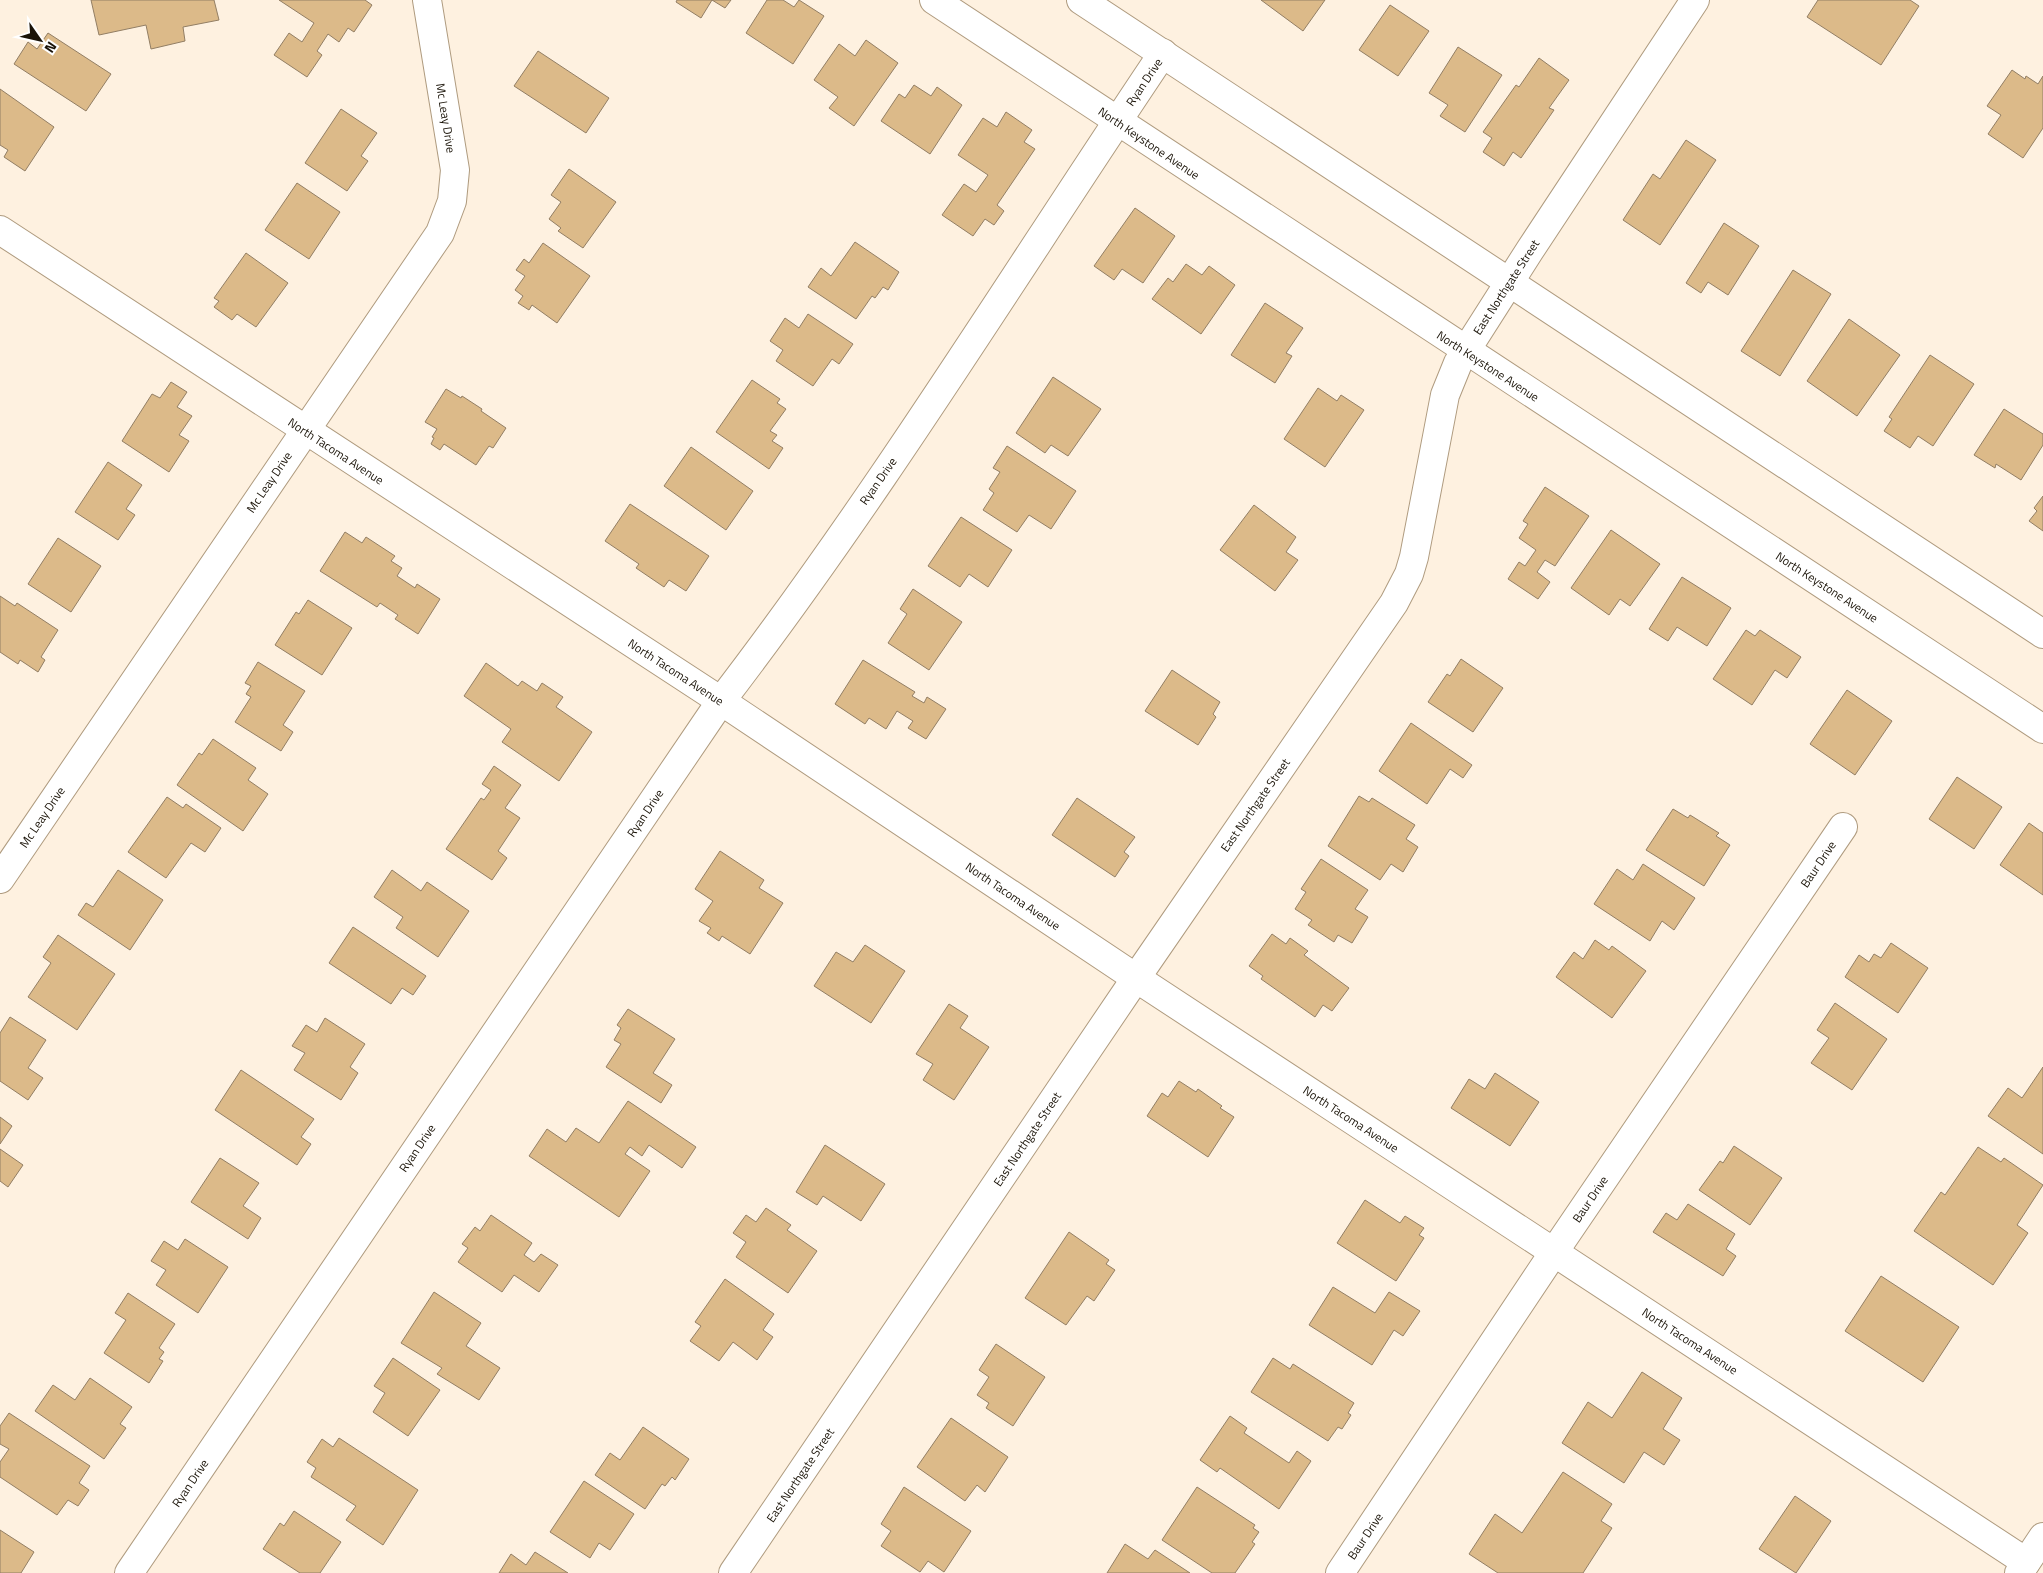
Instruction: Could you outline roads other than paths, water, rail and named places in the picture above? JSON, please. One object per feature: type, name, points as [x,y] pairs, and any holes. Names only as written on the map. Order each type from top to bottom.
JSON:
[{"type":"street","name":"Mc Leay Drive","points":[[0,879],[304,430],[440,233],[452,201],[455,170],[427,0]]},
{"type":"street","name":"North Keystone Avenue","points":[[934,0],[2043,729]]},
{"type":"street","points":[[1082,0],[2043,634]]},
{"type":"street","name":"East Northgate Street","points":[[733,1573],[1136,978],[1402,590],[1414,557],[1445,395],[1465,350],[1695,0]]},
{"type":"street","name":"Ryan Drive","points":[[129,1573],[720,701],[770,636],[908,438],[1163,54]]},
{"type":"street","name":"North Tacoma Avenue","points":[[0,230],[720,701],[1136,978],[1554,1252],[2022,1568]]},
{"type":"street","name":"Baur Drive","points":[[1340,1573],[1554,1252],[1843,828]]},
{"type":"street","points":[[2022,1568],[2043,1537]]}]
